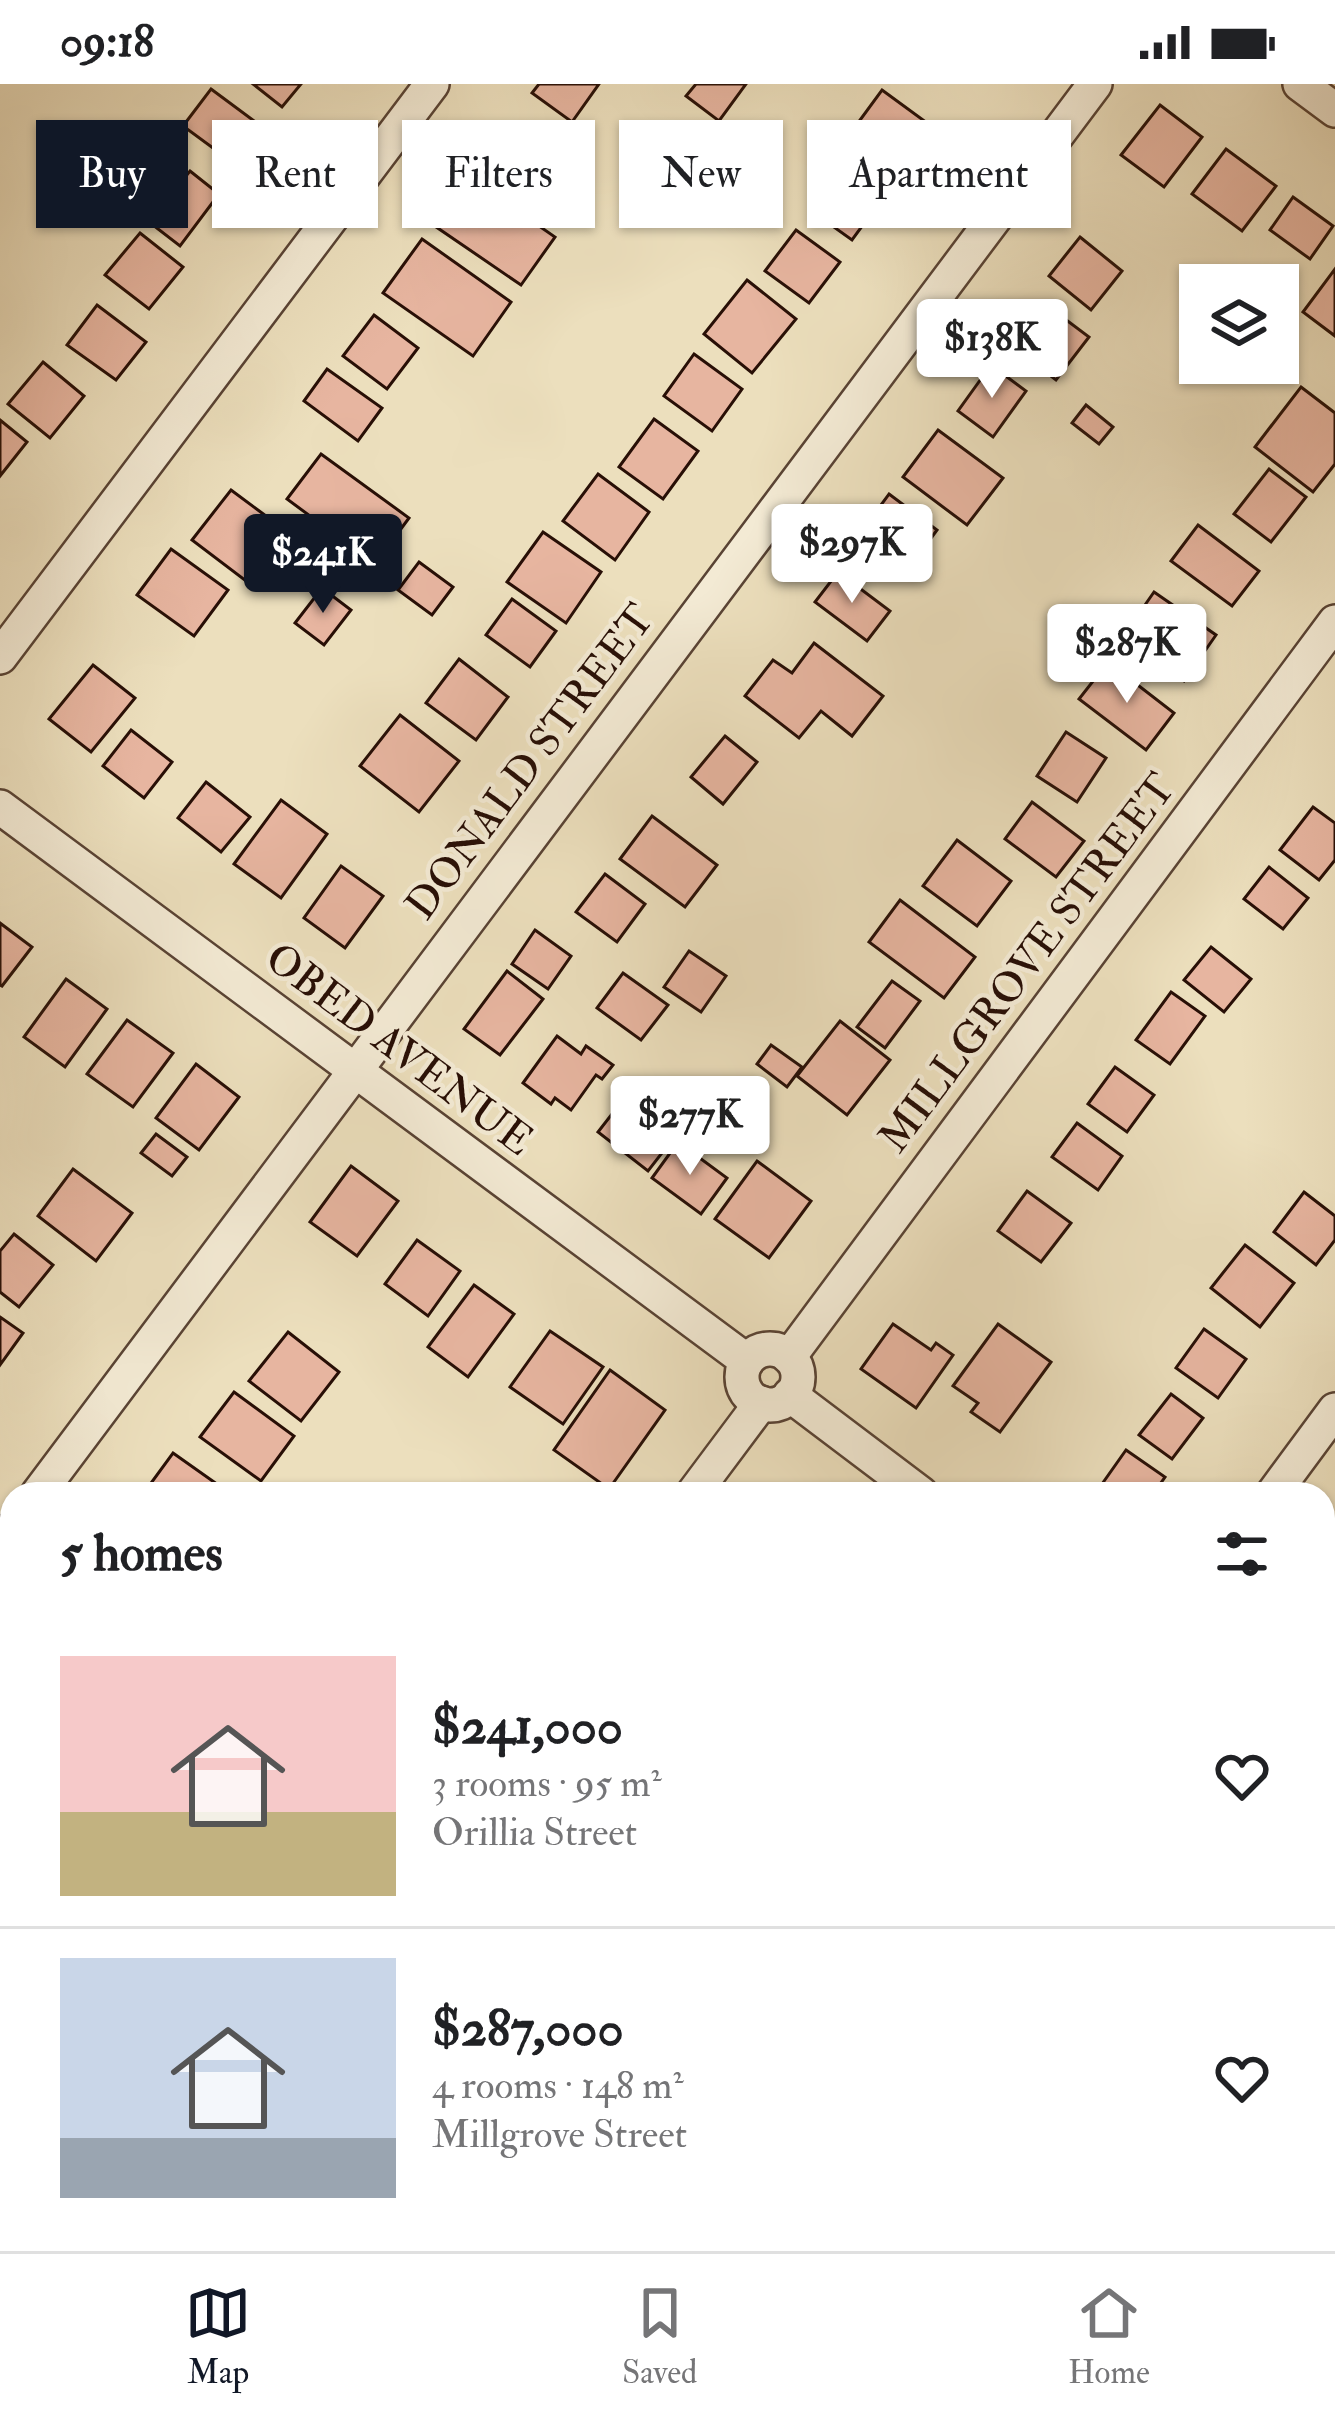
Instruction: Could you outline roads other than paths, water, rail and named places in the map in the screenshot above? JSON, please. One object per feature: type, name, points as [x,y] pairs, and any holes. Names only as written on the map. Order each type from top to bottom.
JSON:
[{"type":"street","points":[[0,657],[432,84]]},
{"type":"street","name":"DONALD STREET","points":[[47,1482],[1095,84]]},
{"type":"street","points":[[1300,84],[1335,110]]},
{"type":"street","name":"MILLGROVE STREET","points":[[789,1357],[1335,622]]},
{"type":"street","name":"OBED AVENUE","points":[[0,807],[747,1361]]},
{"type":"street","points":[[703,1482],[776,1399],[797,1380],[789,1357],[772,1349],[747,1361],[743,1385],[747,1394],[776,1399],[903,1482]]},
{"type":"street","points":[[1283,1482],[1335,1410]]}]
